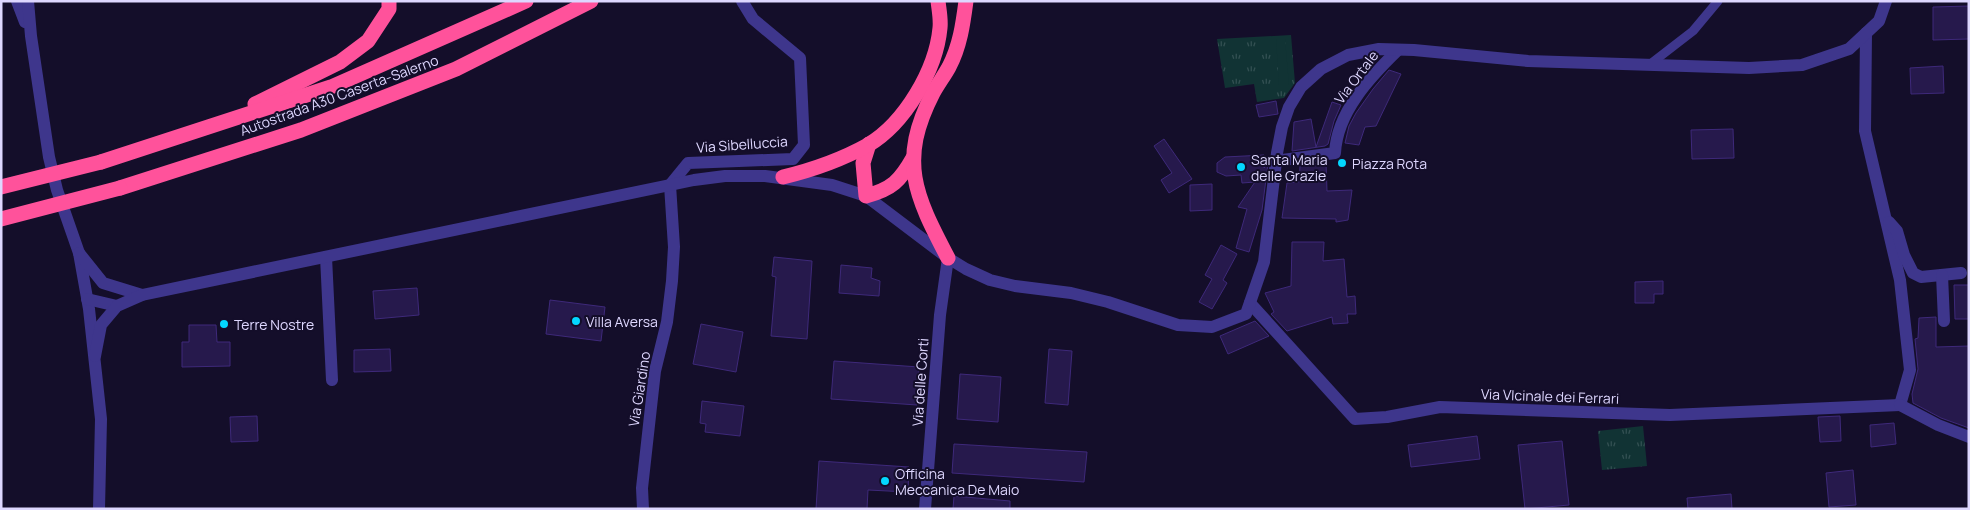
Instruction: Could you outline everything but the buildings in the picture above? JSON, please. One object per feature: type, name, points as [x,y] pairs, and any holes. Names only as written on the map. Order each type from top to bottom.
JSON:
[{"type":"highway","points":[[209,127],[340,62],[368,41],[389,9],[390,1]]},
{"type":"highway","name":"Autostrada A30 Caserta-Salerno","points":[[1,187],[101,162],[331,87],[526,1]]},
{"type":"highway","name":"Autostrada A30 Caserta-Salerno","points":[[1,219],[120,188],[301,130],[456,68],[591,1]]},
{"type":"highway","points":[[783,177],[816,169],[869,144],[892,125],[915,96],[927,74],[936,50],[941,26],[938,1]]},
{"type":"highway","points":[[948,258],[925,215],[916,186],[913,158],[916,135],[923,116],[959,44],[966,1]]},
{"type":"highway","points":[[869,144],[863,163],[866,196],[895,185],[905,173],[913,158]]},
{"type":"street","points":[[17,1],[31,36]]},
{"type":"street","points":[[28,1],[31,36],[49,157],[57,190],[79,253],[95,356],[101,419],[99,509]]},
{"type":"street","name":"Via Sibelluccia","points":[[670,185],[688,163],[793,158],[804,145],[800,58],[752,18],[742,1]]},
{"type":"street","points":[[95,356],[101,325],[116,306],[142,295],[670,185],[725,176],[783,177],[832,185],[866,196],[948,258],[990,280],[1015,286],[1071,293],[1108,302],[1178,325],[1212,327],[1246,314],[1250,303],[1264,262],[1275,161],[1282,127],[1289,106],[1301,87],[1321,69],[1348,55],[1379,49],[1414,50],[1528,61],[1749,68],[1802,65],[1849,49],[1879,21],[1886,1]]},
{"type":"street","points":[[1866,33],[1865,131],[1900,280],[1910,370],[1900,405],[1938,425],[1969,437]]},
{"type":"street","name":"Via Ortale","points":[[1275,161],[1335,153],[1336,140],[1341,123],[1352,104],[1377,70],[1398,50]]},
{"type":"street","name":"Via Giardino","points":[[643,509],[642,488],[654,371],[667,322],[672,281],[674,247],[670,185]]},
{"type":"street","points":[[1885,218],[1897,231],[1904,255],[1913,273],[1921,277],[1961,274]]},
{"type":"street","points":[[79,253],[104,284],[142,295]]},
{"type":"street","points":[[326,257],[332,380]]},
{"type":"street","name":"Via delle Corti","points":[[925,509],[940,315],[948,258]]},
{"type":"street","points":[[1942,275],[1944,321]]},
{"type":"street","points":[[87,300],[104,284]]},
{"type":"street","points":[[87,300],[116,306]]},
{"type":"street","name":"Via VIcinale dei Ferrari","points":[[1250,303],[1354,419],[1387,417],[1440,407],[1670,415],[1900,405]]},
{"type":"lane","points":[[1649,65],[1693,31],[1718,1]]},
{"type":"green space","points":[[1291,35],[1295,83],[1284,98],[1257,102],[1254,84],[1225,88],[1217,39]]},
{"type":"green space","points":[[1276,39],[1285,39],[1289,85],[1279,85]]},
{"type":"green space","points":[[1643,426],[1647,466],[1602,470],[1598,431]]},
{"type":"place","name":"Piazza Rota","points":[[1342,163]]},
{"type":"place","name":"Santa Maria delle Grazie","points":[[1241,167]]},
{"type":"place","name":"Villa Aversa","points":[[576,321]]},
{"type":"place","name":"Terre Nostre","points":[[224,324]]},
{"type":"place","name":"Officina Meccanica De Maio","points":[[885,481]]}]
